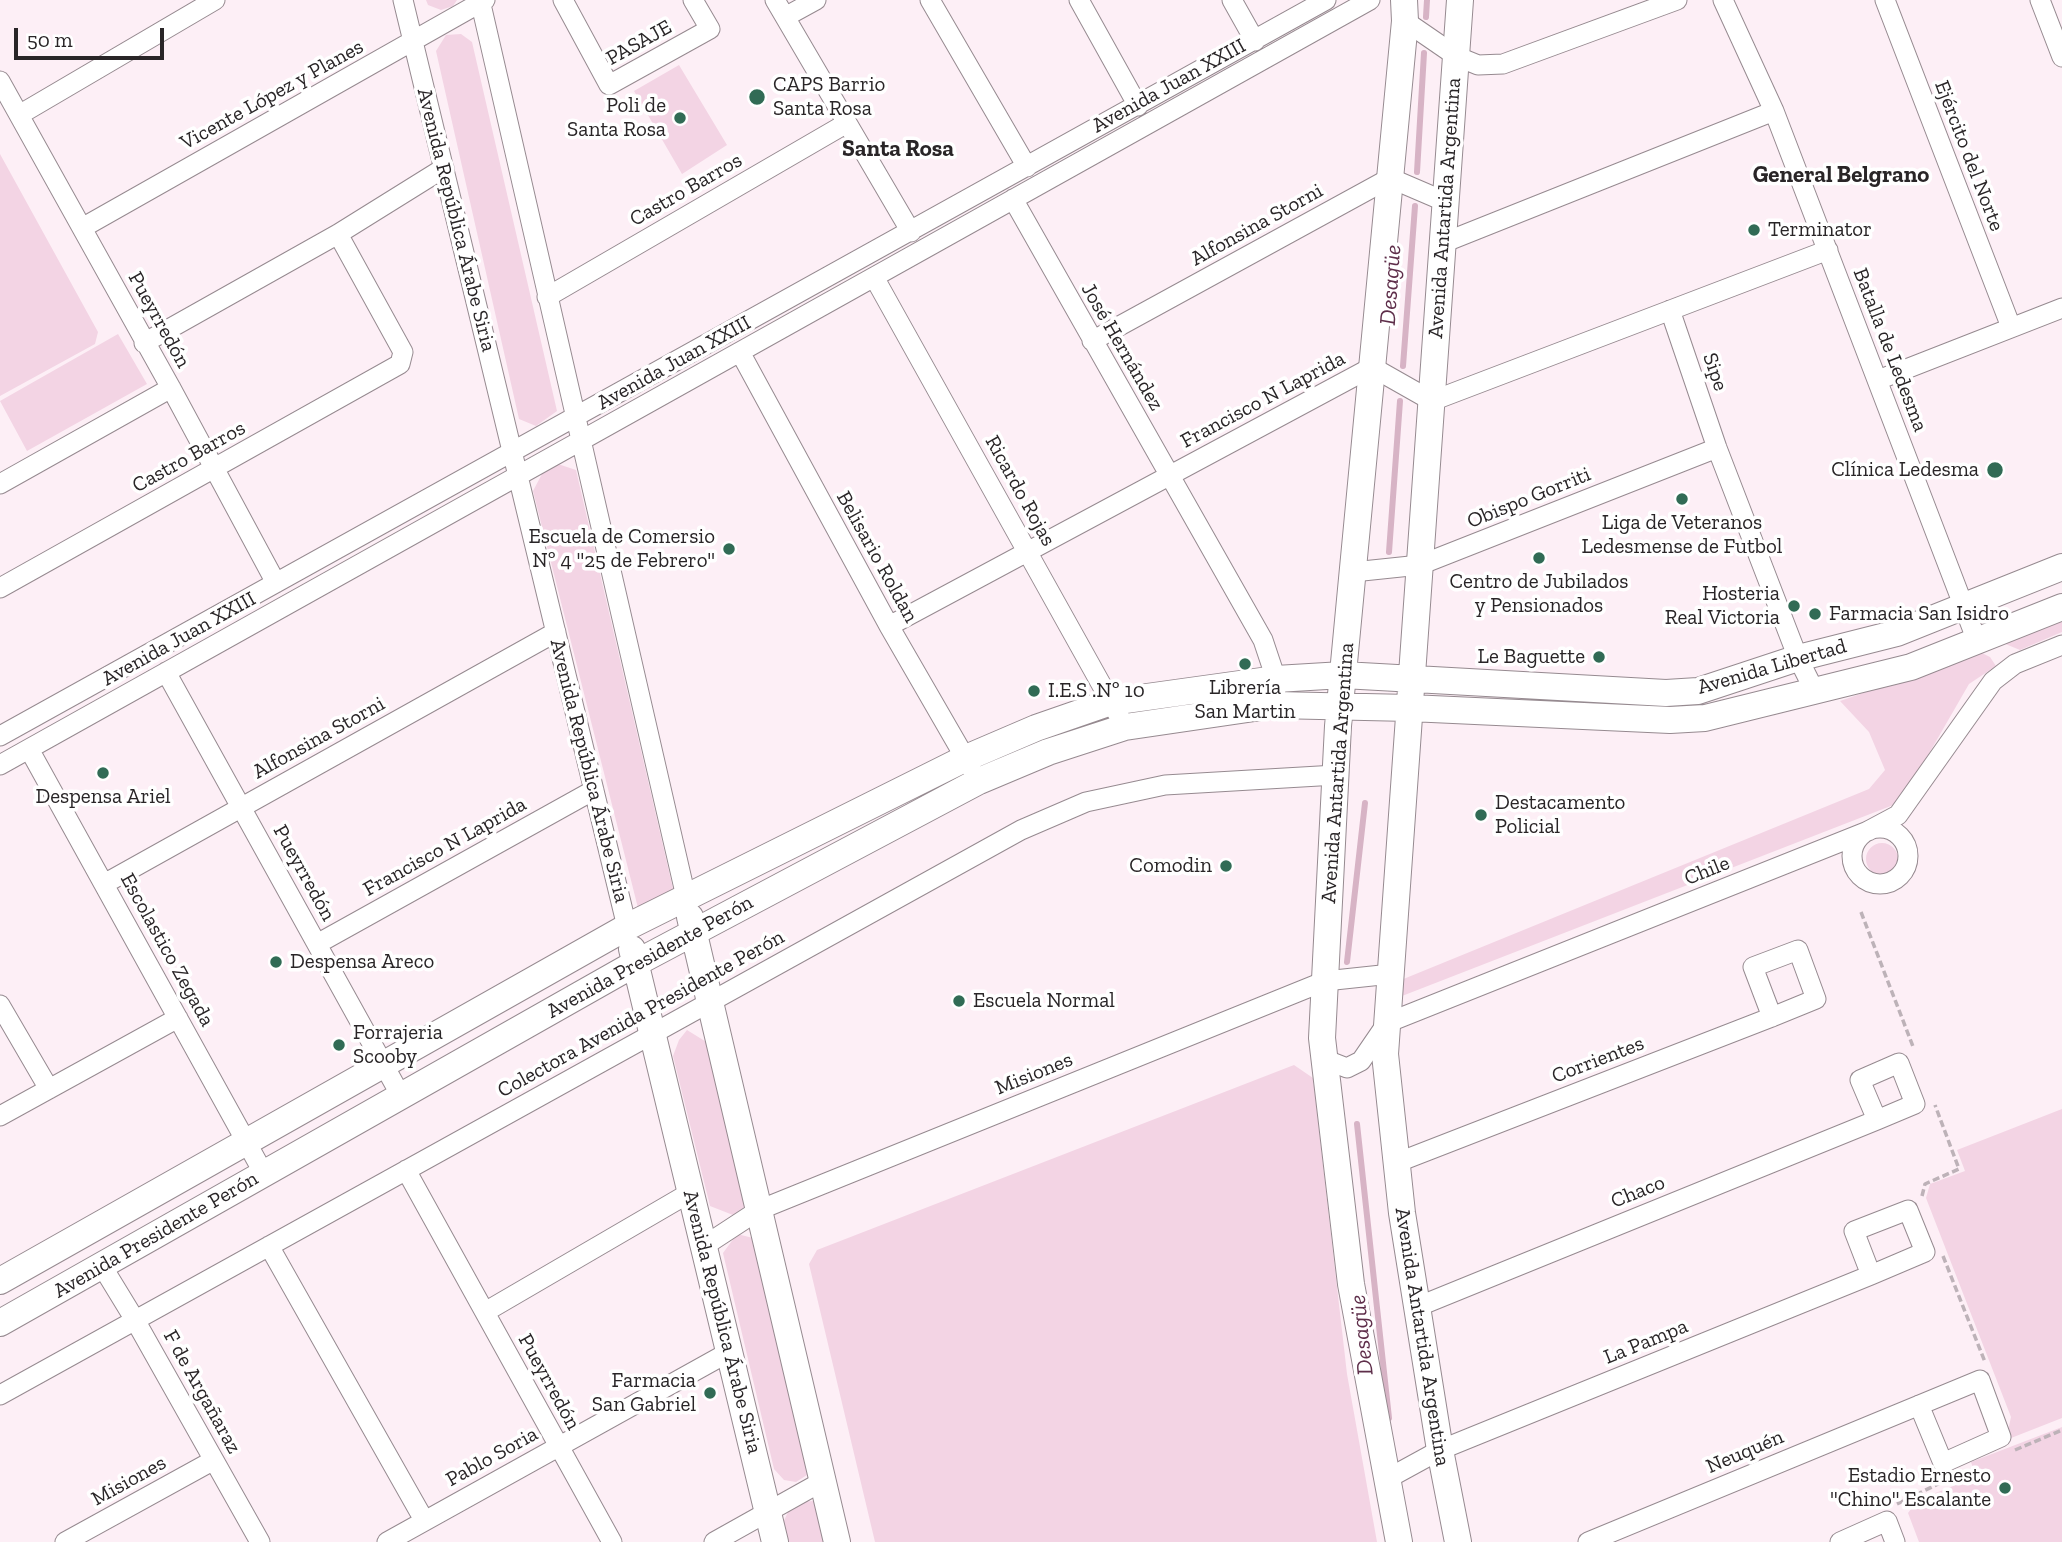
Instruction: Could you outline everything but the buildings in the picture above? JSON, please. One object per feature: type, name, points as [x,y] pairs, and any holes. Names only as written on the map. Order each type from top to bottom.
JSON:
[{"type":"street","points":[[19,115],[215,0]]},
{"type":"street","name":"Avenida República Árabe Siria","points":[[403,0],[775,1542]]},
{"type":"street","name":"PASAJE","points":[[563,0],[610,85],[710,29],[693,0]]},
{"type":"street","points":[[775,0],[911,232]]},
{"type":"street","points":[[785,17],[816,0]]},
{"type":"street","points":[[930,0],[1027,167]]},
{"type":"street","points":[[1079,0],[1139,106]]},
{"type":"street","points":[[1232,0],[1255,41]]},
{"type":"street","name":"Avenida Juan XXIII","points":[[0,736],[1326,0]]},
{"type":"street","name":"Avenida Juan XXIII","points":[[0,765],[1370,0]]},
{"type":"street","name":"Avenida Antartida Argentina","points":[[1458,1542],[1417,1307],[1396,1163],[1385,1054],[1460,0]]},
{"type":"street","points":[[1405,11],[1456,56],[1478,65],[1503,64],[1677,0]]},
{"type":"street","name":"Batalla de Ledesma","points":[[1723,0],[1774,111],[1977,641]]},
{"type":"street","name":"Ejército del Norte","points":[[1885,0],[2011,327]]},
{"type":"street","points":[[2040,0],[2062,57]]},
{"type":"street","points":[[482,1],[580,441],[838,1542]]},
{"type":"street","name":"Vicente López y Planes","points":[[82,228],[482,1]]},
{"type":"street","name":"Avenida Antartida Argentina","points":[[1398,1542],[1351,1284],[1322,1038],[1340,706],[1405,11]]},
{"type":"street","name":"Pueyrredón","points":[[0,81],[171,388],[275,583]]},
{"type":"street","points":[[1443,243],[1774,111]]},
{"type":"street","name":"Castro Barros","points":[[547,297],[847,123]]},
{"type":"street","points":[[144,343],[338,234],[444,168]]},
{"type":"street","points":[[1390,178],[1446,202]]},
{"type":"street","name":"Alfonsina Storni","points":[[1092,341],[1390,178]]},
{"type":"street","name":"José Hernández","points":[[1013,199],[1263,640],[1276,679],[1275,705]]},
{"type":"street","name":"Castro Barros","points":[[0,588],[400,364],[403,352],[338,234]]},
{"type":"street","points":[[1432,401],[1828,250]]},
{"type":"street","name":"Ricardo Rojas","points":[[874,277],[1125,727]]},
{"type":"street","points":[[1878,380],[2062,307]]},
{"type":"street","name":"Sipe","points":[[1670,310],[1717,448],[1798,658],[1815,692]]},
{"type":"street","name":"Belisario Roldan","points":[[740,352],[889,626],[979,781]]},
{"type":"street","name":"Francisco N Laprida","points":[[889,626],[1372,367],[1432,401]]},
{"type":"street","points":[[0,484],[171,388]]},
{"type":"street","name":"Obispo Gorriti","points":[[1353,572],[1420,565],[1717,448]]},
{"type":"street","name":"Avenida Libertad","points":[[1343,675],[1666,693],[1698,691],[1798,658],[1897,633],[2062,567]]},
{"type":"street","name":"Avenida Libertad","points":[[1340,706],[1670,720],[1705,718],[1911,667],[2062,607]]},
{"type":"street","name":"Alfonsina Storni","points":[[104,884],[556,632]]},
{"type":"street","name":"Chile","points":[[1387,1023],[1868,831],[1898,815],[1993,681],[2015,664],[2062,645]]},
{"type":"street","name":"Pueyrredón","points":[[166,672],[401,1096]]},
{"type":"street","name":"Avenida Presidente Perón","points":[[0,1281],[627,927],[966,758],[1036,728],[1111,702],[1276,679],[1343,675]]},
{"type":"street","name":"Avenida Presidente Perón","points":[[1,1321],[636,963],[979,781],[1048,752],[1125,727],[1275,705],[1340,706]]},
{"type":"street","name":"Escolastico Zegada","points":[[29,749],[264,1174]]},
{"type":"street","name":"Colectora Avenida Presidente Perón","points":[[0,1395],[1021,830],[1086,802],[1165,785],[1336,775]]},
{"type":"street","name":"Francisco N Laprida","points":[[317,944],[594,790]]},
{"type":"street","name":"Corrientes","points":[[1396,1163],[1772,1017],[1816,999],[1798,950],[1753,967],[1772,1017]]},
{"type":"street","name":"Misiones","points":[[704,1246],[760,1210],[1325,981],[1391,974]]},
{"type":"street","points":[[0,1005],[49,1089]]},
{"type":"street","points":[[0,1116],[178,1017]]},
{"type":"street","points":[[1324,1059],[1347,1068],[1361,1061],[1387,1023]]},
{"type":"street","name":"Chaco","points":[[1417,1307],[1877,1120]]},
{"type":"street","name":"Pueyrredón","points":[[406,1170],[612,1542]]},
{"type":"street","points":[[485,1312],[691,1192]]},
{"type":"street","points":[[1871,1275],[1854,1231],[1909,1210],[1933,1251]]},
{"type":"street","points":[[269,1246],[424,1520]]},
{"type":"street","name":"La Pampa","points":[[1387,1479],[1440,1450],[1933,1251]]},
{"type":"street","name":"F de Argañaraz","points":[[102,1266],[260,1542]]},
{"type":"street","name":"Pablo Soria","points":[[387,1542],[729,1352]]},
{"type":"street","name":"Neuquén","points":[[1588,1542],[1919,1405],[1980,1380],[2001,1437],[1943,1463],[1919,1405]]},
{"type":"street","name":"Misiones","points":[[73,1540],[214,1460]]},
{"type":"street","points":[[714,1542],[823,1481]]},
{"type":"street","points":[[1840,1542],[1887,1521],[1895,1542]]},
{"type":"path","points":[[1861,912],[1915,1053]]},
{"type":"path","points":[[1921,1199],[1925,1184],[1959,1169],[1935,1104]]},
{"type":"path","points":[[1933,1251],[1986,1364]]},
{"type":"path","points":[[1897,1504],[1942,1482]]},
{"type":"shaded area","points":[[426,0],[457,0],[453,6],[441,10],[428,5]]},
{"type":"shaded area","points":[[461,34],[472,42],[557,411],[536,426],[519,419],[436,51],[446,35]]},
{"type":"shaded area","name":"Poli de Santa Rosa","points":[[679,65],[727,145],[682,174],[634,91]]},
{"type":"shaded area","points":[[0,154],[98,332],[95,344],[0,396]]},
{"type":"shaded area","points":[[118,334],[147,384],[27,451],[0,401]]},
{"type":"shaded area","points":[[558,464],[576,470],[674,893],[638,908],[533,491],[543,472]]},
{"type":"shaded area","points":[[2062,617],[2062,632],[2020,650],[2003,643]]},
{"type":"shaded area","points":[[1974,649],[1990,657],[1996,666],[1969,684],[1901,802],[1402,996],[1401,980],[1869,789],[1885,770],[1869,732],[1840,701],[1904,679]]},
{"type":"shaded area","points":[[1882,843],[1894,847],[1898,859],[1894,871],[1882,875],[1870,871],[1866,859],[1870,847]]},
{"type":"shaded area","points":[[687,1030],[708,1043],[749,1198],[743,1208],[733,1215],[710,1206],[673,1056],[679,1040]]},
{"type":"shaded area","points":[[1294,1065],[1313,1078],[1347,1374],[1377,1542],[875,1542],[809,1264],[817,1250]]},
{"type":"shaded area","points":[[2062,1109],[2062,1418],[2006,1440],[2011,1417],[1926,1198],[1930,1184],[1965,1171],[1957,1150]]},
{"type":"shaded area","points":[[737,1234],[757,1239],[811,1459],[807,1475],[796,1482],[784,1480],[774,1469],[723,1253]]},
{"type":"shaded area","name":"Estadio Ernesto \"Chino\" Escalante","points":[[2062,1427],[2062,1542],[1919,1542],[1908,1513],[1918,1500],[1976,1477],[1971,1462]]},
{"type":"shaded area","points":[[813,1501],[823,1512],[830,1542],[786,1542],[782,1525],[788,1512],[800,1502]]},
{"type":"waterway","name":"Desagüe","points":[[1426,17],[1427,0]]},
{"type":"waterway","name":"Desagüe","points":[[1417,172],[1424,53]]},
{"type":"waterway","name":"Desagüe","points":[[1403,366],[1415,206]]},
{"type":"waterway","name":"Desagüe","points":[[1389,552],[1400,401]]},
{"type":"waterway","name":"Desagüe","points":[[1347,962],[1365,803]]},
{"type":"waterway","name":"Desagüe","points":[[1357,1124],[1389,1418]]},
{"type":"place","name":"CAPS Barrio Santa Rosa","points":[[757,97]]},
{"type":"place","name":"Poli de Santa Rosa","points":[[680,118]]},
{"type":"place","name":"Terminator","points":[[1754,230]]},
{"type":"place","name":"Clínica Ledesma","points":[[1995,470]]},
{"type":"place","name":"Liga de Veteranos Ledesmense de Futbol","points":[[1682,499]]},
{"type":"place","name":"Escuela de Comersio Nº 4 \"25 de Febrero\"","points":[[729,549]]},
{"type":"place","name":"Centro de Jubilados y Pensionados","points":[[1539,558]]},
{"type":"place","name":"Hosteria Real Victoria","points":[[1794,606]]},
{"type":"place","name":"Farmacia San Isidro","points":[[1815,614]]},
{"type":"place","name":"Le Baguette","points":[[1599,657]]},
{"type":"place","name":"Librería San Martin","points":[[1245,664]]},
{"type":"place","name":"I.E.S .Nº 10","points":[[1034,691]]},
{"type":"place","name":"Despensa Ariel","points":[[103,773]]},
{"type":"place","name":"Destacamento Policial","points":[[1481,815]]},
{"type":"place","name":"Comodin","points":[[1226,866]]},
{"type":"place","name":"Despensa Areco","points":[[276,962]]},
{"type":"place","name":"Escuela Normal","points":[[959,1001]]},
{"type":"place","name":"Forrajeria Scooby","points":[[339,1045]]},
{"type":"place","name":"Farmacia San Gabriel","points":[[710,1393]]},
{"type":"place","name":"Estadio Ernesto \"Chino\" Escalante","points":[[2005,1488]]},
{"type":"district","name":"Santa Rosa","points":[[898,149]]},
{"type":"district","name":"General Belgrano","points":[[1841,175]]}]
